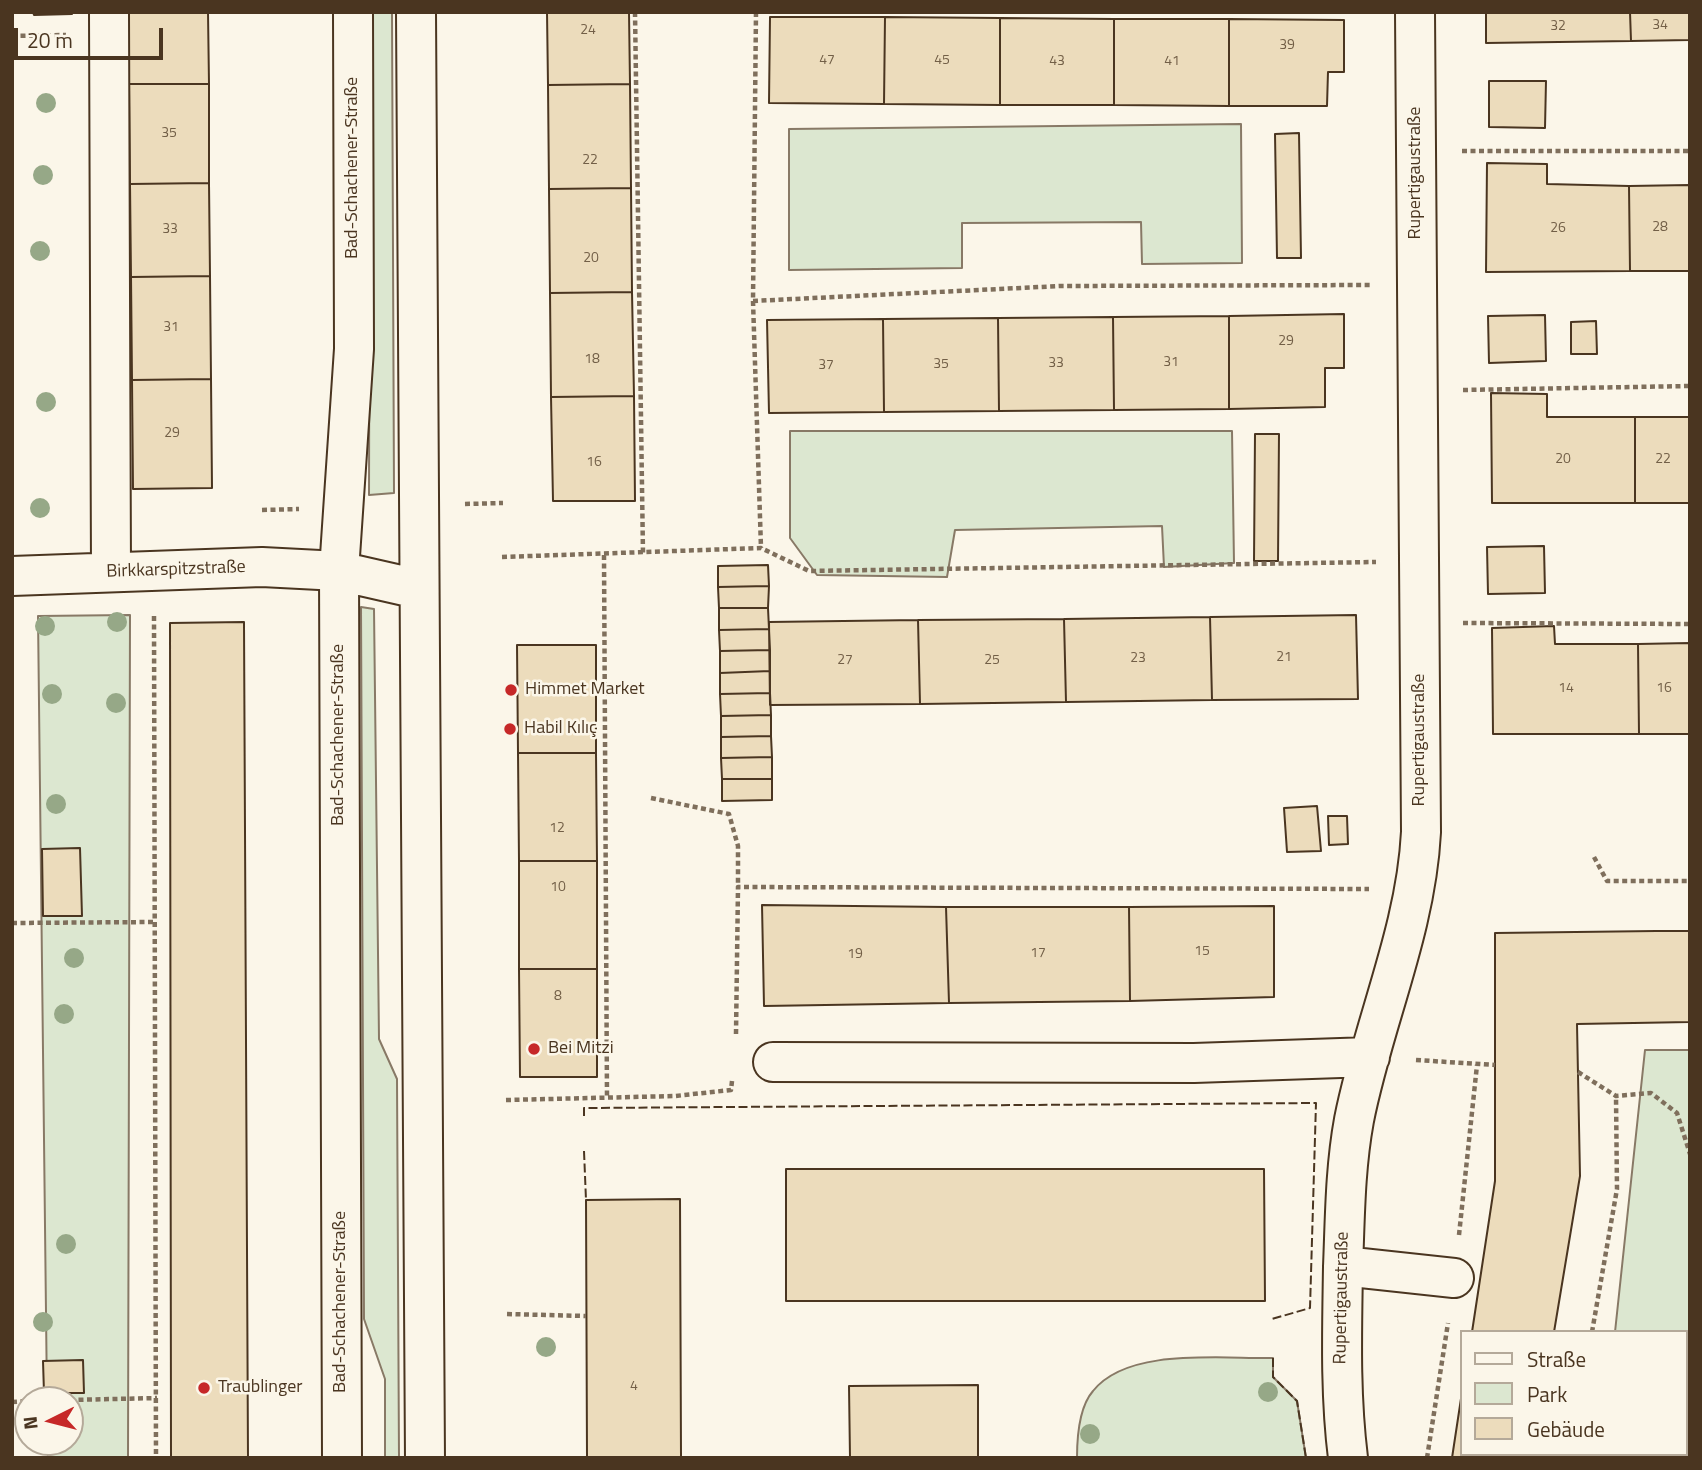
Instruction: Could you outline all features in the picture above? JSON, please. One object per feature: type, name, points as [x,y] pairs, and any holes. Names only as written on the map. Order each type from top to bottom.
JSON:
[{"type":"main road","name":"Bad-Schachener-Straße","points":[[342,1458],[340,571],[354,349],[353,12]]},
{"type":"main road","points":[[415,12],[425,1458]]},
{"type":"main road","name":"Rupertigaustraße","points":[[1348,1458],[1342,1413],[1340,1342],[1344,1205],[1352,1133],[1370,1057],[1399,960],[1415,874],[1420,623],[1415,12]]},
{"type":"main road","points":[[109,13],[111,572]]},
{"type":"main road","name":"Birkkarspitzstraße","points":[[12,576],[154,573],[262,567],[340,571],[418,589]]},
{"type":"main road","points":[[773,1062],[1194,1063],[1370,1057]]},
{"type":"main road","points":[[1343,1266],[1454,1279]]},
{"type":"path","points":[[635,12],[643,554]]},
{"type":"path","points":[[756,12],[753,301],[761,548]]},
{"type":"path","points":[[12,36],[70,35]]},
{"type":"path","points":[[1416,150],[1690,151]]},
{"type":"path","points":[[753,301],[1060,286],[1416,285]]},
{"type":"path","points":[[1418,390],[1690,386]]},
{"type":"path","points":[[502,557],[761,548],[809,571],[1419,562]]},
{"type":"path","points":[[604,555],[607,1098]]},
{"type":"path","points":[[154,573],[156,1458]]},
{"type":"path","points":[[1420,623],[1690,624]]},
{"type":"path","points":[[652,798],[729,814],[738,846],[736,1036]]},
{"type":"path","points":[[1594,857],[1607,881],[1690,881]]},
{"type":"path","points":[[738,887],[1415,874]]},
{"type":"path","points":[[12,923],[155,922]]},
{"type":"path","points":[[1370,1057],[1495,1065]]},
{"type":"path","points":[[1578,1072],[1616,1096],[1651,1093],[1677,1113],[1690,1154]]},
{"type":"path","points":[[506,1100],[675,1096],[731,1090],[733,1076]]},
{"type":"path","points":[[1592,1330],[1617,1189],[1616,1096]]},
{"type":"path","points":[[507,1314],[586,1316]]},
{"type":"path","points":[[84,1400],[156,1398]]},
{"type":"green space","points":[[370,12],[392,12],[394,493],[369,495]]},
{"type":"green space","points":[[1241,124],[1242,263],[1142,264],[1141,222],[962,223],[962,268],[789,270],[789,129]]},
{"type":"green space","points":[[790,431],[1232,431],[1234,563],[1164,567],[1162,526],[955,530],[947,577],[817,575],[790,538]]},
{"type":"green space","points":[[361,607],[374,609],[379,1039],[397,1079],[399,1458],[385,1458],[385,1379],[364,1319]]},
{"type":"green space","points":[[130,615],[128,1458],[48,1458],[84,1456],[84,1386],[47,1386],[38,616]]},
{"type":"green space","points":[[1645,1050],[1690,1050],[1690,1458],[1601,1458],[1688,1456],[1688,1330],[1615,1330]]},
{"type":"green space","points":[[1177,1358],[1273,1358],[1273,1377],[1297,1401],[1306,1458],[1077,1458],[1078,1432],[1085,1405],[1093,1391],[1109,1377],[1129,1367]]},
{"type":"building","points":[[33,12],[72,12],[72,14],[34,15]]},
{"type":"building","points":[[129,12],[208,12],[209,84],[129,84]]},
{"type":"building","points":[[547,12],[629,12],[630,84],[548,85]]},
{"type":"building","points":[[1486,12],[1630,12],[1631,41],[1486,43]]},
{"type":"building","points":[[1630,12],[1690,12],[1690,40],[1631,41]]},
{"type":"building","points":[[770,17],[885,17],[884,104],[769,103]]},
{"type":"building","points":[[885,17],[1000,18],[1000,105],[884,104]]},
{"type":"building","points":[[1000,18],[1114,19],[1114,105],[1000,105]]},
{"type":"building","points":[[1114,19],[1229,19],[1229,106],[1114,105]]},
{"type":"building","points":[[1229,19],[1344,20],[1344,72],[1328,72],[1327,106],[1229,106]]},
{"type":"building","points":[[1489,81],[1546,81],[1545,128],[1489,127]]},
{"type":"building","points":[[129,84],[209,84],[209,183],[130,184]]},
{"type":"building","points":[[630,84],[631,188],[549,189],[548,85]]},
{"type":"building","points":[[1299,133],[1301,258],[1277,258],[1275,134]]},
{"type":"building","points":[[1487,163],[1547,164],[1547,184],[1629,186],[1630,271],[1486,272]]},
{"type":"building","points":[[209,183],[210,276],[131,277],[130,184]]},
{"type":"building","points":[[1690,185],[1690,271],[1630,271],[1629,186]]},
{"type":"building","points":[[631,188],[632,292],[550,293],[549,189]]},
{"type":"building","points":[[210,276],[211,379],[132,380],[131,277]]},
{"type":"building","points":[[632,292],[634,396],[551,397],[550,293]]},
{"type":"building","points":[[1344,314],[1344,368],[1325,368],[1325,407],[1229,409],[1229,316]]},
{"type":"building","points":[[1545,315],[1546,361],[1489,363],[1488,316]]},
{"type":"building","points":[[1229,316],[1229,409],[1114,410],[1113,317]]},
{"type":"building","points":[[1113,317],[1114,410],[999,411],[998,318]]},
{"type":"building","points":[[998,318],[999,411],[884,412],[883,319]]},
{"type":"building","points":[[883,319],[884,412],[769,413],[767,320]]},
{"type":"building","points":[[1596,321],[1597,354],[1571,354],[1571,322]]},
{"type":"building","points":[[211,379],[212,488],[133,489],[132,380]]},
{"type":"building","points":[[1491,393],[1547,394],[1547,417],[1635,417],[1635,503],[1492,503]]},
{"type":"building","points":[[634,396],[635,501],[553,501],[551,397]]},
{"type":"building","points":[[1635,417],[1690,417],[1690,503],[1635,503]]},
{"type":"building","points":[[1255,434],[1279,434],[1278,561],[1254,561]]},
{"type":"building","points":[[1544,546],[1545,593],[1488,594],[1487,547]]},
{"type":"building","points":[[768,565],[769,586],[718,587],[718,566]]},
{"type":"building","points":[[769,586],[768,608],[719,608],[718,587]]},
{"type":"building","points":[[719,608],[768,608],[769,629],[719,630]]},
{"type":"building","points":[[1356,615],[1358,699],[1212,700],[1210,617]]},
{"type":"building","points":[[1210,617],[1212,700],[1066,702],[1064,619]]},
{"type":"building","points":[[1064,619],[1066,702],[920,704],[918,620]]},
{"type":"building","points":[[918,620],[920,704],[770,705],[769,622]]},
{"type":"building","points":[[244,622],[248,1458],[171,1458],[170,623]]},
{"type":"building","points":[[1554,626],[1555,644],[1638,644],[1639,734],[1493,734],[1492,628]]},
{"type":"building","points":[[769,629],[770,650],[720,651],[719,630]]},
{"type":"building","points":[[1690,643],[1690,734],[1639,734],[1638,644]]},
{"type":"building","points":[[517,645],[596,645],[596,753],[518,753]]},
{"type":"building","points":[[770,650],[770,671],[720,673],[720,651]]},
{"type":"building","points":[[770,671],[770,693],[720,694],[720,673]]},
{"type":"building","points":[[770,693],[771,715],[721,716],[720,694]]},
{"type":"building","points":[[771,715],[771,736],[721,737],[721,716]]},
{"type":"building","points":[[771,736],[772,757],[721,758],[721,737]]},
{"type":"building","points":[[518,753],[596,753],[597,861],[519,861]]},
{"type":"building","points":[[772,757],[772,779],[722,779],[721,758]]},
{"type":"building","points":[[722,779],[772,779],[772,800],[722,801]]},
{"type":"building","points":[[1317,806],[1321,851],[1287,852],[1284,808]]},
{"type":"building","points":[[1328,816],[1347,816],[1348,844],[1329,845]]},
{"type":"building","points":[[80,848],[82,916],[43,916],[42,849]]},
{"type":"building","points":[[519,861],[597,861],[597,969],[519,969]]},
{"type":"building","points":[[762,905],[946,907],[949,1003],[764,1006]]},
{"type":"building","points":[[1274,906],[1274,997],[1130,1001],[1129,907]]},
{"type":"building","points":[[946,907],[1129,907],[1130,1001],[949,1003]]},
{"type":"building","points":[[1690,931],[1690,1022],[1577,1024],[1580,1176],[1554,1330],[1472,1330],[1495,1181],[1495,933]]},
{"type":"building","points":[[519,969],[597,969],[597,1077],[520,1077]]},
{"type":"building","points":[[786,1169],[1264,1169],[1265,1301],[786,1301]]},
{"type":"building","points":[[680,1199],[681,1458],[587,1458],[586,1200]]},
{"type":"building","points":[[83,1360],[84,1386],[44,1386],[43,1361]]},
{"type":"building","points":[[978,1385],[978,1458],[850,1458],[849,1386]]},
{"type":"building","points":[[1460,1405],[1460,1456],[1532,1456],[1532,1458],[1452,1458]]},
{"type":"fence","points":[[584,1116],[584,1108],[1316,1103],[1310,1308],[1272,1319]]},
{"type":"fence","points":[[584,1151],[586,1200]]},
{"type":"fence","points":[[1273,1358],[1273,1377],[1297,1401],[1306,1458]]},
{"type":"place","name":"Himmet Market","points":[[511,690]]},
{"type":"place","name":"Habil Kılıç","points":[[510,729]]},
{"type":"place","name":"Bei Mitzi","points":[[534,1049]]},
{"type":"place","name":"Traublinger","points":[[204,1388]]}]
